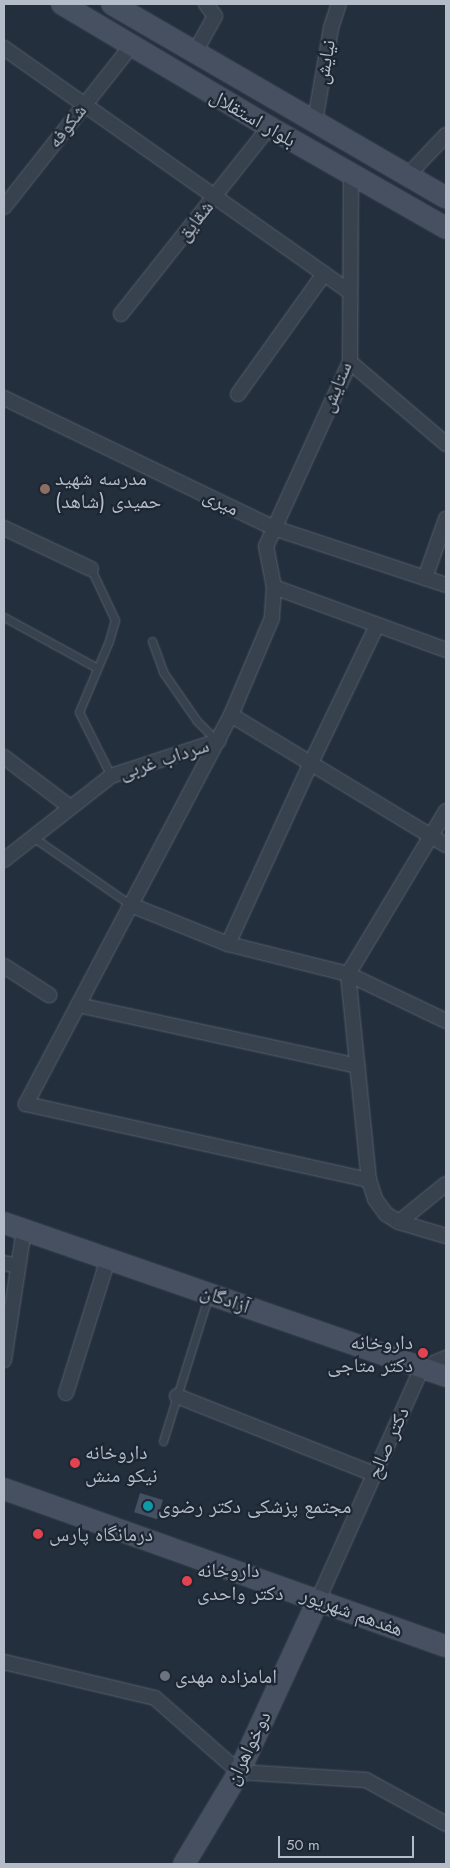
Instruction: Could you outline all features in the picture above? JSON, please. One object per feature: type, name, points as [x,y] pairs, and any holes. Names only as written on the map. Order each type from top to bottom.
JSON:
[{"type":"main road","name":"بلوار استقلال","points":[[62,4],[269,127],[446,228]]},
{"type":"main road","name":"بلوار استقلال","points":[[112,4],[315,120],[446,198]]},
{"type":"main road","name":"آزادگان","points":[[4,1223],[446,1376]]},
{"type":"main road","name":"هفدهم شهریور","points":[[4,1489],[446,1646]]},
{"type":"main road","name":"دوخواهران","points":[[184,1864],[238,1772],[318,1600]]},
{"type":"street","points":[[196,52],[215,16],[206,4]]},
{"type":"street","name":"نیایش","points":[[315,120],[331,28],[339,4]]},
{"type":"street","name":"شکوفه","points":[[4,207],[132,45]]},
{"type":"street","points":[[4,48],[350,292]]},
{"type":"street","name":"شقایق","points":[[121,314],[269,127]]},
{"type":"street","points":[[408,176],[446,135]]},
{"type":"street","name":"ستایش","points":[[274,587],[266,546],[350,362],[352,174]]},
{"type":"street","points":[[238,394],[324,274]]},
{"type":"street","points":[[350,362],[446,444]]},
{"type":"street","name":"میری","points":[[4,398],[274,528],[446,585]]},
{"type":"street","points":[[425,578],[446,519]]},
{"type":"street","points":[[4,528],[91,569]]},
{"type":"street","points":[[274,587],[446,650]]},
{"type":"street","name":"سرداب غربی","points":[[6,854],[110,776],[218,741],[272,618],[274,587]]},
{"type":"street","points":[[228,944],[310,763],[377,625]]},
{"type":"street","points":[[231,715],[446,845]]},
{"type":"street","points":[[218,741],[26,1104],[368,1180]]},
{"type":"street","points":[[4,757],[70,807]]},
{"type":"street","points":[[446,811],[348,974],[368,1180],[375,1200],[386,1214],[399,1222],[446,1236]]},
{"type":"street","points":[[131,905],[228,944],[348,974],[446,1021]]},
{"type":"street","points":[[4,966],[49,995]]},
{"type":"street","points":[[78,1004],[357,1066]]},
{"type":"street","points":[[399,1222],[446,1184]]},
{"type":"street","points":[[4,1360],[24,1230]]},
{"type":"street","points":[[66,1393],[108,1259]]},
{"type":"street","points":[[4,1263],[18,1266]]},
{"type":"street","points":[[422,1368],[446,1358]]},
{"type":"street","name":"دکتر صالح","points":[[318,1600],[422,1368]]},
{"type":"street","points":[[177,1396],[374,1474]]},
{"type":"street","points":[[4,1662],[155,1698],[238,1772],[366,1780],[446,1824]]},
{"type":"lane","points":[[91,569],[115,620],[98,668],[79,712],[110,776]]},
{"type":"lane","points":[[4,616],[98,668]]},
{"type":"lane","points":[[152,641],[163,672],[197,721],[218,741]]},
{"type":"lane","points":[[32,836],[131,905]]},
{"type":"lane","points":[[163,1441],[209,1294]]},
{"type":"building","name":"مجتمع پزشکی دکتر رضوی","points":[[140,1493],[163,1500],[157,1519],[134,1512]]},
{"type":"place","name":"مدرسه شهید حمیدی (شاهد)","points":[[45,489]]},
{"type":"place","name":"داروخانه دکتر متاجی","points":[[423,1353]]},
{"type":"place","name":"داروخانه نیکو منش","points":[[75,1463]]},
{"type":"place","name":"مجتمع پزشکی دکتر رضوی","points":[[148,1506]]},
{"type":"place","name":"درمانگاه پارس","points":[[38,1534]]},
{"type":"place","name":"داروخانه دکتر واحدی","points":[[187,1581]]},
{"type":"place","name":"امامزاده مهدی","points":[[165,1676]]}]
